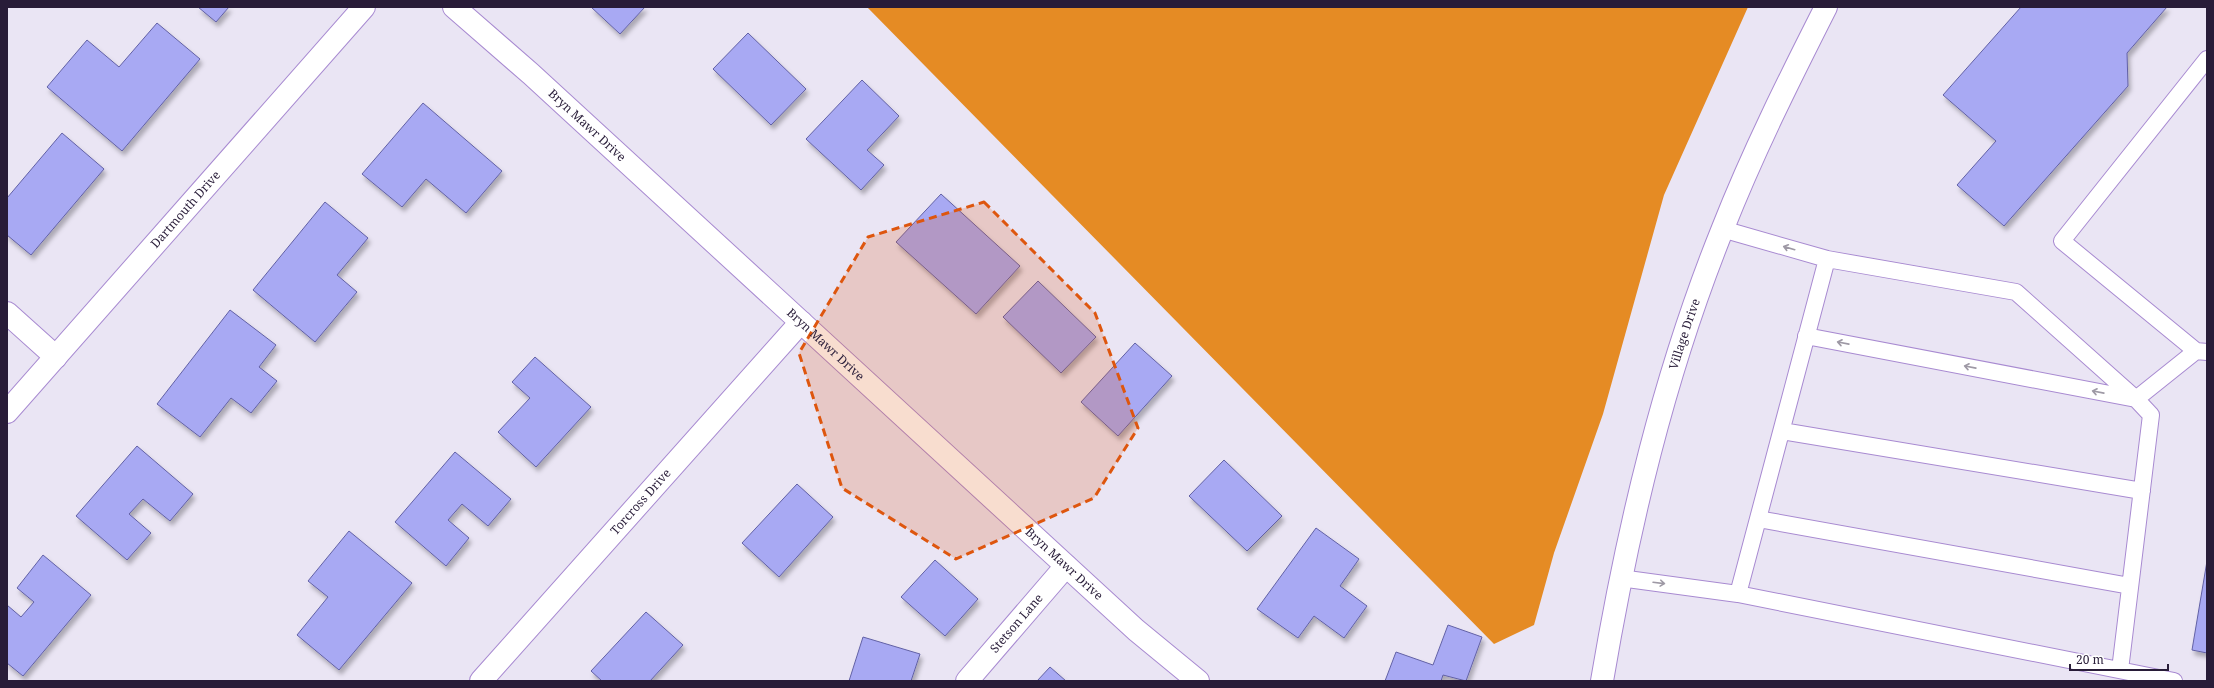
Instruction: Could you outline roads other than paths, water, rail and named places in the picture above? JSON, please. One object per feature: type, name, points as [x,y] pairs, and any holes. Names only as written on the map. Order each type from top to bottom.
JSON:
[{"type":"street","name":"Dartmouth Drive","points":[[7,412],[364,7]]},
{"type":"street","name":"Bryn Mawr Drive","points":[[454,7],[531,74],[1136,630],[1198,681]]},
{"type":"street","name":"Village Drive","points":[[1602,681],[1620,578],[1642,478],[1678,355],[1722,229],[1776,105],[1826,7]]},
{"type":"street","points":[[7,313],[56,357]]},
{"type":"street","name":"Torcross Drive","points":[[481,681],[801,322]]},
{"type":"street","name":"Stetson Lane","points":[[968,681],[1066,566]]},
{"type":"lane","points":[[1806,336],[2136,399],[2201,351],[2062,241],[2207,59]]},
{"type":"lane","points":[[1722,229],[1827,259],[2016,292],[2151,414],[2120,670]]},
{"type":"lane","points":[[1738,594],[1827,259]]},
{"type":"lane","points":[[1782,431],[2142,491]]},
{"type":"lane","points":[[1758,519],[2130,586]]},
{"type":"lane","points":[[1620,578],[1738,594],[2174,681]]}]
